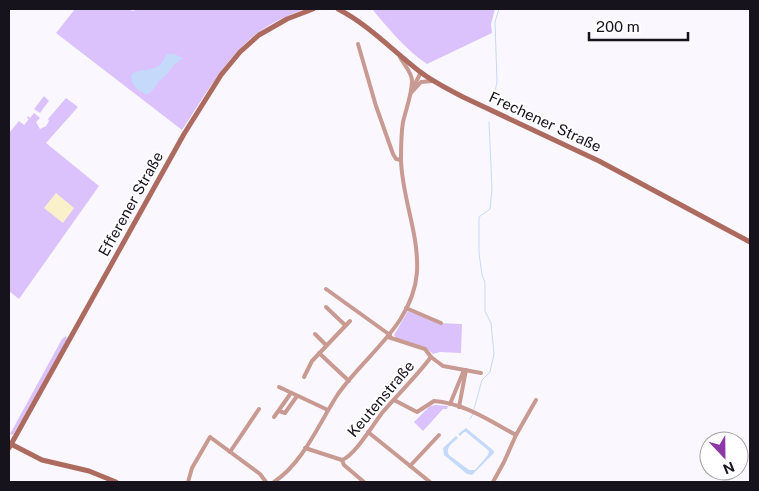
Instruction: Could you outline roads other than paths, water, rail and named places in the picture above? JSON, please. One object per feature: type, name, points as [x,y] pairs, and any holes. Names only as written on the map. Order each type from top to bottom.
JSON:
[{"type":"main road","name":"Efferener Straße","points":[[9,445],[184,134],[221,75],[240,52],[259,35],[287,18],[313,9]]},
{"type":"main road","name":"Frechener Straße","points":[[338,9],[345,11],[374,32],[399,55],[433,81],[463,98],[599,161],[750,242]]},
{"type":"main road","points":[[9,445],[42,460],[89,471],[116,482]]},
{"type":"street","points":[[358,44],[376,106],[393,154],[396,159],[401,160]]},
{"type":"street","points":[[274,482],[288,470],[349,381],[389,336],[406,308],[412,293],[416,279],[417,254],[401,160],[403,124],[410,95],[411,78],[399,55]]},
{"type":"street","points":[[410,95],[421,72]]},
{"type":"street","points":[[410,95],[421,82],[433,81]]},
{"type":"street","name":"Keutenstraße","points":[[326,289],[389,336],[425,349],[430,357],[352,452],[345,460],[342,460]]},
{"type":"street","points":[[326,307],[345,326]]},
{"type":"street","points":[[406,308],[441,323]]},
{"type":"street","points":[[304,377],[312,360],[350,321]]},
{"type":"street","points":[[315,334],[326,345]]},
{"type":"street","points":[[319,353],[349,381]]},
{"type":"street","points":[[430,357],[443,366],[481,373]]},
{"type":"street","points":[[450,404],[465,370]]},
{"type":"street","points":[[458,407],[465,370]]},
{"type":"street","points":[[279,387],[328,410]]},
{"type":"street","points":[[274,417],[291,393]]},
{"type":"street","points":[[279,411],[284,413],[297,396]]},
{"type":"street","points":[[394,400],[418,412],[434,401],[450,404],[480,414],[516,435]]},
{"type":"street","points":[[493,482],[536,400]]},
{"type":"street","points":[[230,452],[259,409]]},
{"type":"street","points":[[368,432],[430,482]]},
{"type":"street","points":[[410,466],[439,435]]},
{"type":"street","points":[[188,482],[195,463],[210,437],[260,474],[266,482]]},
{"type":"street","points":[[304,448],[342,460],[344,465],[364,482]]},
{"type":"water","points":[[167,54],[174,54],[183,58],[174,65],[150,93],[146,94],[137,89],[131,77],[132,74],[157,67]]},
{"type":"water","points":[[466,428],[494,451],[472,475],[467,474],[444,455],[443,448],[456,436],[458,438],[449,447],[449,455],[469,470],[475,470],[488,455],[489,451],[466,432],[460,436],[458,434]]},
{"type":"waterway","points":[[489,100],[495,92],[497,82],[495,22],[499,9]]},
{"type":"waterway","points":[[474,409],[482,380],[490,372],[494,354],[491,323],[485,311],[485,282],[482,275],[479,253],[479,217],[490,209],[492,189],[489,122]]},
{"type":"waterway","points":[[470,419],[473,414]]}]
